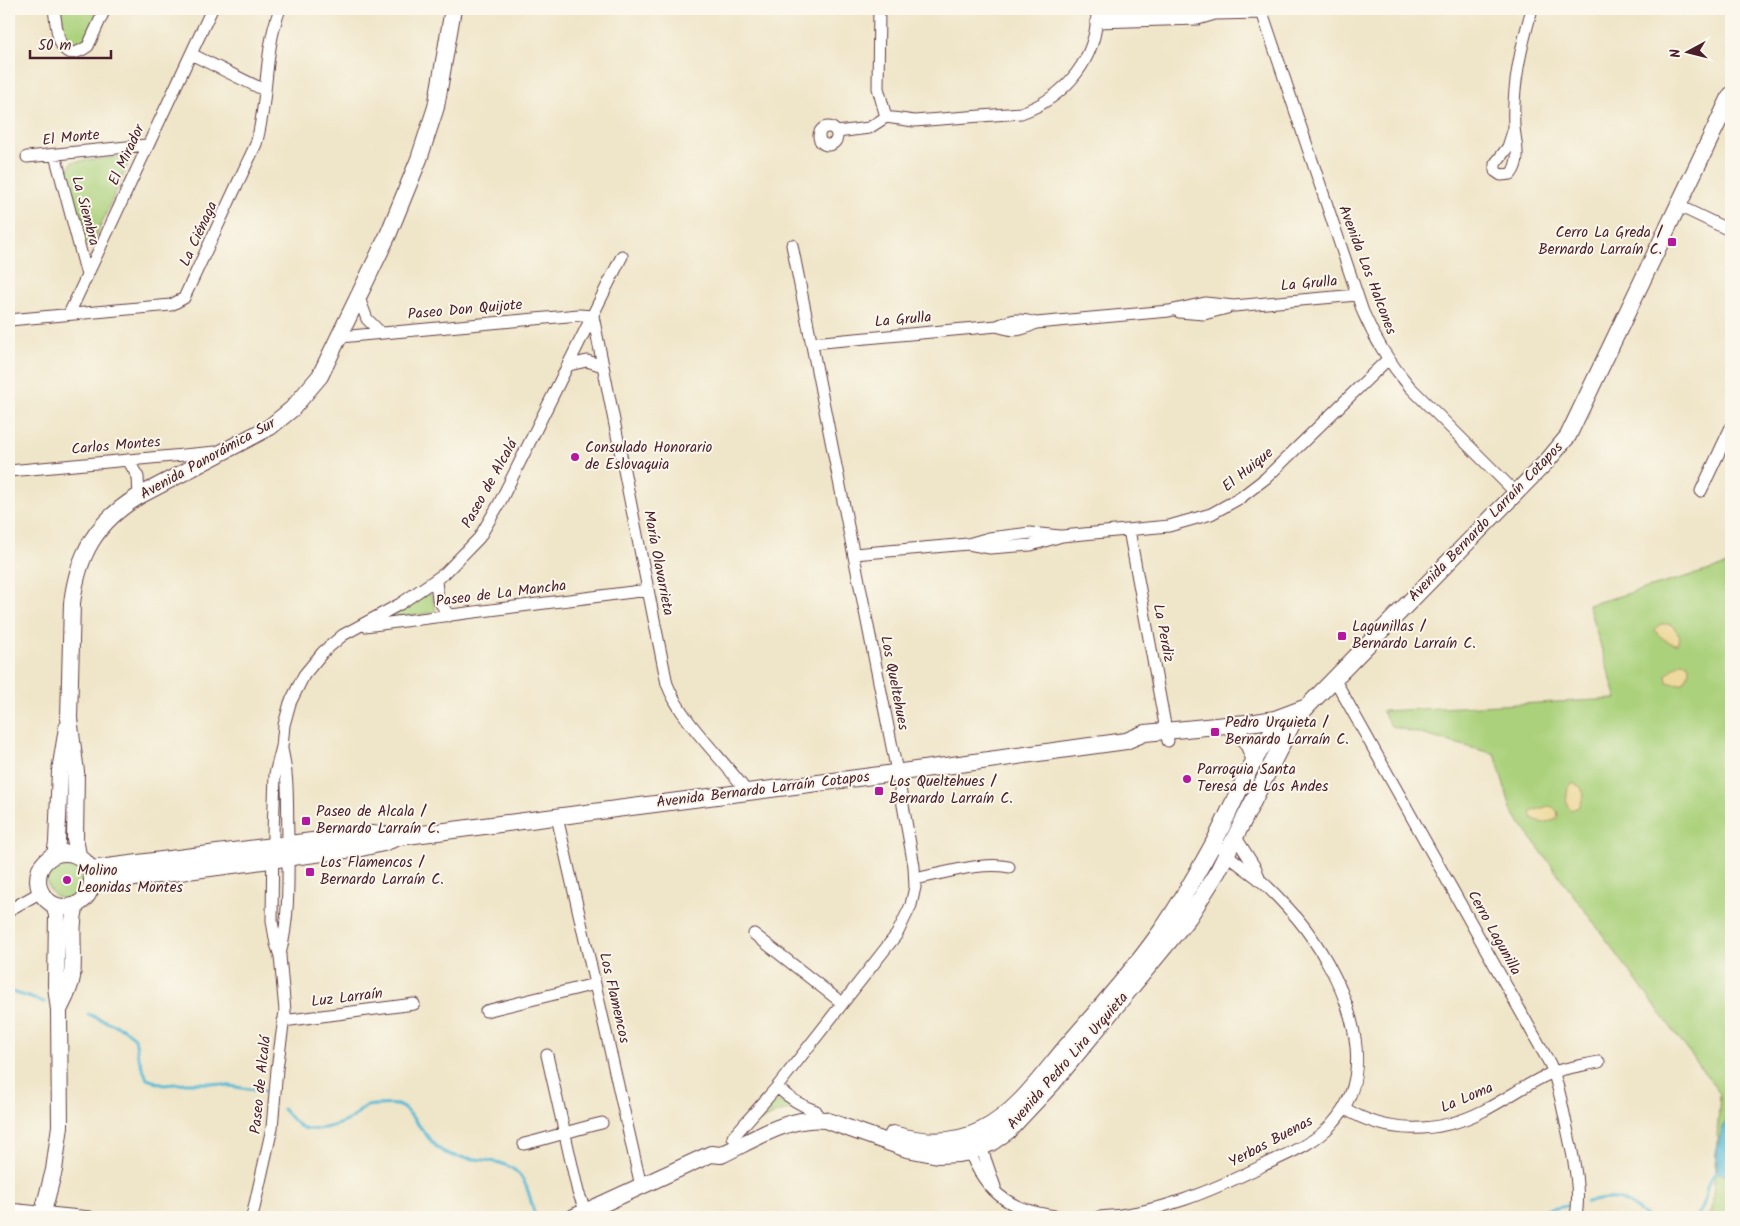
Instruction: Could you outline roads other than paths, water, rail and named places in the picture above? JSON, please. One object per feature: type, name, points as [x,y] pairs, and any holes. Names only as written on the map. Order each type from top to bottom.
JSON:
[{"type":"street","points":[[54,9],[59,44],[64,50],[72,52],[82,50],[88,46],[105,9]]},
{"type":"street","name":"El Mirador","points":[[69,314],[212,9]]},
{"type":"street","name":"La Ciénaga","points":[[9,320],[171,305],[184,298],[254,151],[260,129],[270,44],[280,9]]},
{"type":"street","name":"Avenida Panorámica Sur","points":[[55,855],[58,842],[60,771],[69,718],[72,603],[77,571],[86,550],[100,528],[120,509],[139,496],[270,427],[292,409],[320,376],[388,235],[428,133],[442,80],[453,9]]},
{"type":"street","points":[[879,9],[878,88],[886,117]]},
{"type":"street","points":[[1514,128],[1514,99],[1518,69],[1532,9]]},
{"type":"street","points":[[837,132],[869,128],[886,117],[924,121],[1021,113],[1032,109],[1052,98],[1077,73],[1089,52],[1097,14],[1198,19],[1215,14],[1262,11]]},
{"type":"street","name":"Avenida Los Halcones","points":[[1262,11],[1357,295],[1370,327],[1388,360],[1410,387],[1516,493]]},
{"type":"street","points":[[191,54],[264,90]]},
{"type":"street","name":"Avenida Bernardo Larraín Cotapos","points":[[1168,736],[1234,734],[1273,730],[1298,713],[1335,680],[1558,449],[1574,426],[1731,95]]},
{"type":"street","name":"El Monte","points":[[27,157],[147,146]]},
{"type":"street","name":"La Siembra","points":[[55,154],[87,275]]},
{"type":"street","points":[[1679,206],[1731,231]]},
{"type":"street","name":"Los Queltehues","points":[[733,1137],[777,1087],[902,925],[911,905],[915,879],[897,772],[792,246]]},
{"type":"street","name":"Paseo de Alcalá","points":[[252,1217],[272,1128],[285,1004],[280,956],[286,922],[280,852],[288,786],[282,747],[287,714],[294,693],[315,660],[331,644],[358,626],[400,604],[436,581],[473,546],[492,518],[622,256]]},
{"type":"street","name":"La Grulla","points":[[812,343],[998,326],[1011,331],[1022,330],[1036,323],[1168,311],[1205,303],[1234,306],[1357,295]]},
{"type":"street","points":[[358,298],[367,320],[381,333]]},
{"type":"street","name":"Paseo Don Quijote","points":[[340,337],[579,315],[593,316]]},
{"type":"street","name":"María Olavarrieta","points":[[593,316],[664,673],[671,695],[683,714],[747,792]]},
{"type":"street","name":"El Huique","points":[[854,554],[968,544],[989,538],[1030,533],[1062,536],[1156,528],[1181,524],[1212,514],[1240,498],[1266,478],[1388,360]]},
{"type":"street","points":[[569,365],[587,361],[603,366]]},
{"type":"street","points":[[1701,491],[1731,427]]},
{"type":"street","name":"Carlos Montes","points":[[9,471],[226,451]]},
{"type":"street","points":[[128,460],[138,477],[139,496]]},
{"type":"street","name":"La Perdiz","points":[[1129,530],[1168,736]]},
{"type":"street","points":[[436,581],[438,599],[449,616]]},
{"type":"street","name":"Paseo de La Mancha","points":[[358,626],[648,590]]},
{"type":"street","name":"Cerro Lagunilla","points":[[1335,680],[1554,1072],[1576,1178],[1578,1200],[1576,1217]]},
{"type":"street","name":"Avenida Bernardo Larraín Cotapos","points":[[92,886],[193,864],[280,852],[372,846],[400,837],[1126,741],[1148,744],[1168,736],[1275,719],[1298,713]]},
{"type":"street","name":"Avenida Pedro Lira Urquieta","points":[[1221,847],[1235,836],[1298,713]]},
{"type":"street","name":"Avenida Panorámica Sur","points":[[69,718],[76,772],[75,840],[78,855]]},
{"type":"street","name":"Avenida Pedro Lira Urquieta","points":[[580,1215],[711,1154],[721,1155],[784,1126],[812,1118],[825,1120],[917,1152],[948,1155],[973,1142],[1011,1109],[1142,957],[1221,847],[1255,761],[1273,730]]},
{"type":"street","points":[[1234,734],[1239,734],[1245,741],[1255,761]]},
{"type":"street","name":"Los Flamencos","points":[[557,817],[641,1186]]},
{"type":"street","name":"Yerbas Buenas","points":[[1235,836],[1256,869],[1260,881]]},
{"type":"street","name":"Yerbas Buenas","points":[[1099,1217],[1128,1214],[1163,1207],[1216,1188],[1310,1142],[1331,1125],[1344,1108],[1350,1096],[1357,1054],[1355,1034],[1332,973],[1296,917],[1260,881],[1221,847]]},
{"type":"street","points":[[66,852],[78,855],[91,869],[92,886],[86,897],[76,905],[65,907],[54,905],[41,892],[38,881],[40,870],[46,861],[55,855],[66,852]]},
{"type":"street","name":"Avenida Bernardo Larraín Cotapos","points":[[91,869],[193,864]]},
{"type":"street","points":[[915,879],[991,865],[1009,867]]},
{"type":"street","points":[[12,904],[41,892]]},
{"type":"street","points":[[42,1216],[54,1170],[60,1135],[59,1010],[56,986],[57,915],[54,905]]},
{"type":"street","points":[[59,1010],[67,995],[72,976],[76,905]]},
{"type":"street","points":[[754,934],[842,1003]]},
{"type":"street","points":[[486,1011],[595,984]]},
{"type":"street","name":"Luz Larraín","points":[[283,1021],[414,1004]]},
{"type":"street","points":[[547,1055],[578,1192],[580,1215]]},
{"type":"street","name":"La Loma","points":[[1344,1108],[1364,1119],[1385,1126],[1418,1128],[1442,1126],[1474,1115],[1554,1072],[1599,1062]]},
{"type":"street","points":[[777,1087],[806,1108],[816,1111]]},
{"type":"street","name":"Avenida Pedro Lira Urquieta","points":[[711,1154],[715,1146],[733,1137],[783,1117],[800,1112],[816,1111],[855,1120],[913,1139],[973,1142]]},
{"type":"street","points":[[524,1144],[553,1138],[564,1133],[602,1123]]},
{"type":"street","points":[[973,1142],[983,1179],[1000,1195],[1017,1207],[1033,1213],[1066,1217]]},
{"type":"street","points":[[9,1208],[42,1216],[90,1217]]},
{"type":"water","points":[[1731,1113],[1731,1174],[1724,1174],[1717,1172],[1717,1150],[1721,1133]]},
{"type":"waterway","points":[[9,991],[44,1002]]},
{"type":"waterway","points":[[88,1014],[124,1029],[135,1038],[138,1056],[147,1079],[164,1085],[211,1083],[268,1092]]},
{"type":"waterway","points":[[283,1109],[298,1125],[304,1128],[317,1129],[346,1121],[367,1106],[397,1105],[409,1113],[430,1140],[442,1151],[462,1158],[490,1161],[512,1168],[524,1181],[535,1217]]},
{"type":"waterway","points":[[1696,1217],[1703,1207],[1709,1183],[1717,1172]]},
{"type":"waterway","points":[[1586,1202],[1618,1199],[1624,1201],[1646,1217]]},
{"type":"waterway","points":[[1507,1217],[1567,1206]]},
{"type":"place","name":"Cerro La Greda / Bernardo Larraín C.","points":[[1672,242]]},
{"type":"place","name":"Consulado Honorario de Eslovaquia","points":[[575,457]]},
{"type":"place","name":"Lagunillas / Bernardo Larraín C.","points":[[1342,636]]},
{"type":"place","name":"Pedro Urquieta / Bernardo Larraín C.","points":[[1215,732]]},
{"type":"place","name":"Parroquia Santa Teresa de Los Andes","points":[[1187,779]]},
{"type":"place","name":"Los Queltehues / Bernardo Larraín C.","points":[[879,791]]},
{"type":"place","name":"Paseo de Alcala / Bernardo Larraín C.","points":[[306,821]]},
{"type":"place","name":"Los Flamencos / Bernardo Larraín C.","points":[[310,872]]},
{"type":"place","name":"Molino Leonidas Montes","points":[[67,880]]}]
